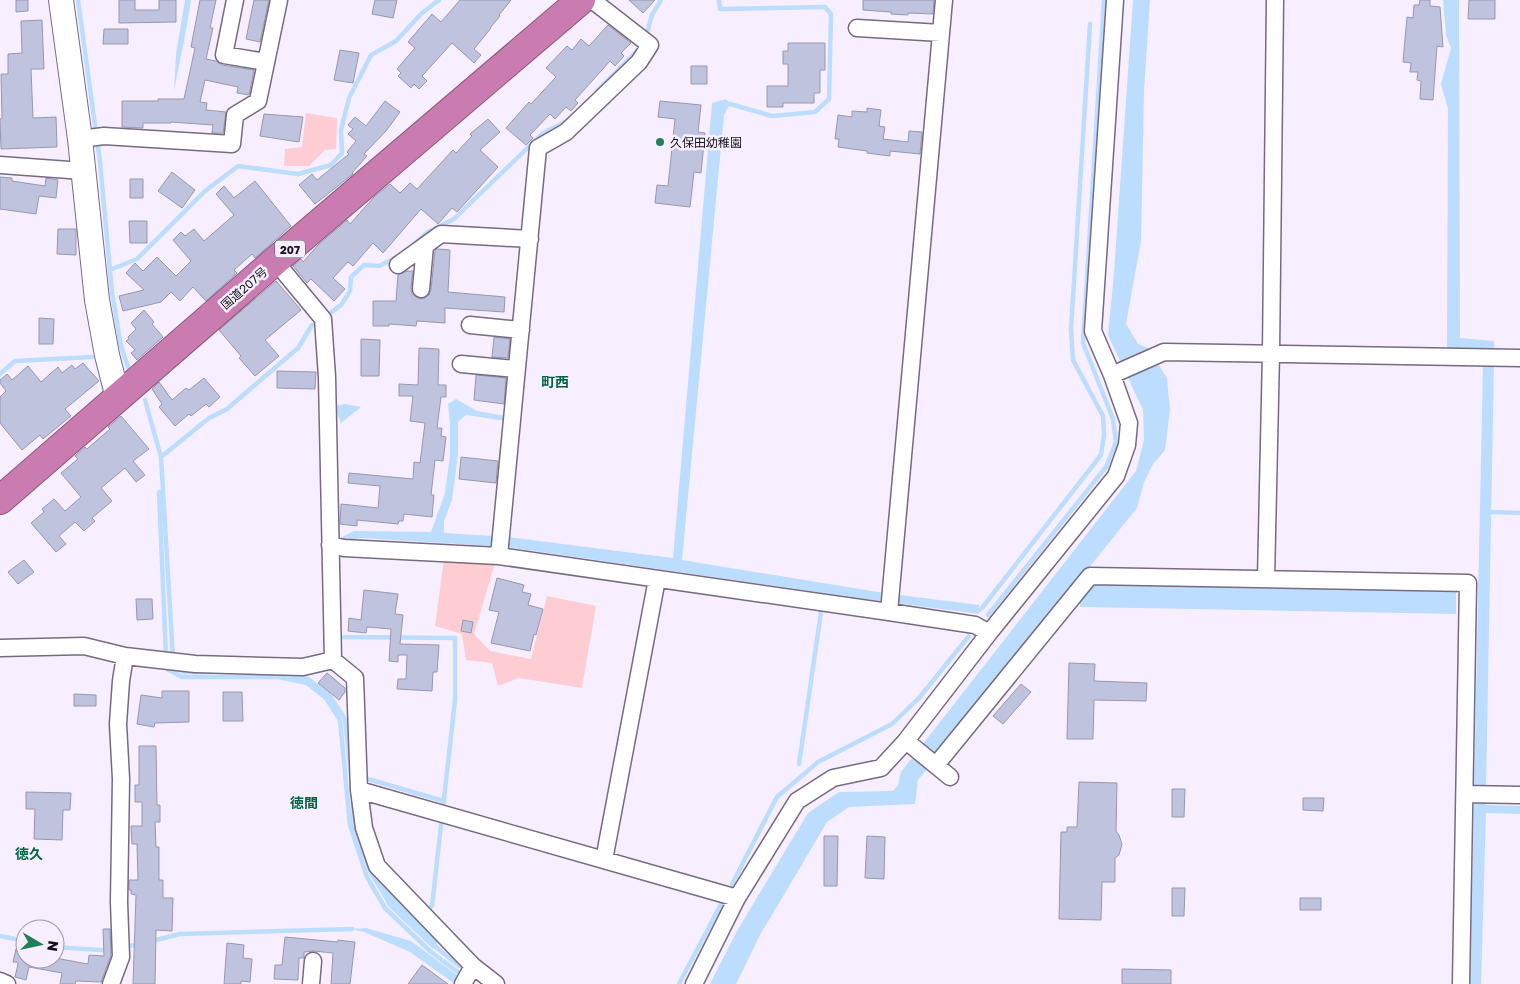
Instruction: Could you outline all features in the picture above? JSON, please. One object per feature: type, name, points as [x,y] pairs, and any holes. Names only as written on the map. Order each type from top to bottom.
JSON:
[{"type":"highway","name":"国道207号","points":[[0,500],[580,0]]},
{"type":"street","points":[[61,0],[84,171],[97,300],[107,354],[118,398]]},
{"type":"street","points":[[235,0],[224,55],[266,62]]},
{"type":"street","points":[[80,139],[104,136],[232,144],[235,115],[258,101],[279,0]]},
{"type":"street","points":[[500,546],[538,148],[566,132],[639,62],[650,45],[592,0]]},
{"type":"street","points":[[889,603],[944,0]]},
{"type":"street","points":[[694,984],[737,898],[797,801],[833,778],[881,768],[908,743],[989,633],[1116,476],[1127,445],[1129,423],[1093,330],[1115,0]]},
{"type":"street","points":[[1266,579],[1275,0]]},
{"type":"street","points":[[857,28],[941,33]]},
{"type":"street","points":[[0,165],[84,171]]},
{"type":"street","points":[[398,265],[441,234],[530,239]]},
{"type":"street","points":[[421,289],[424,246]]},
{"type":"street","points":[[275,261],[323,319],[337,546],[333,660]]},
{"type":"street","points":[[470,325],[521,330]]},
{"type":"street","points":[[1112,375],[1164,352],[1520,358]]},
{"type":"street","points":[[461,364],[516,368]]},
{"type":"street","points":[[337,546],[500,546],[657,579],[889,603],[975,625],[989,633]]},
{"type":"street","points":[[936,764],[1090,576],[1468,583],[1461,984]]},
{"type":"street","points":[[604,860],[657,579]]},
{"type":"street","points":[[0,648],[84,646],[125,656],[194,664],[303,667],[333,660]]},
{"type":"street","points":[[111,984],[122,956],[119,902],[121,779],[118,724],[125,656]]},
{"type":"street","points":[[333,660],[355,678],[359,780],[364,828],[376,866],[423,915],[468,975],[496,984]]},
{"type":"street","points":[[908,743],[950,777]]},
{"type":"street","points":[[359,780],[443,813],[737,898]]},
{"type":"street","points":[[1464,794],[1520,795]]},
{"type":"street","points":[[311,984],[313,960]]},
{"type":"street","points":[[0,981],[6,984]]},
{"type":"shaded area","points":[[306,113],[337,118],[336,149],[325,150],[309,166],[284,166],[285,149],[302,147]]},
{"type":"shaded area","points":[[444,559],[495,563],[474,634],[490,651],[531,659],[547,596],[596,606],[582,688],[519,678],[498,686],[492,663],[466,660],[462,634],[435,626]]},
{"type":"water","points":[[185,0],[191,0],[174,91],[176,54]]},
{"type":"water","points":[[1133,0],[1150,0],[1144,91],[1141,241],[1126,324],[1138,344],[1148,348],[1167,378],[1170,410],[1165,450],[1153,464],[1144,482],[1137,508],[918,780],[915,804],[849,807],[827,822],[760,935],[736,984],[710,984],[738,929],[808,813],[839,792],[893,791],[898,785],[901,772],[1136,471],[1144,440],[1143,410],[1108,335]]},
{"type":"water","points":[[1443,0],[1459,0],[1460,338],[1494,341],[1495,351],[1447,349],[1448,109],[1441,84],[1451,48],[1446,35]]},
{"type":"water","points":[[726,99],[730,104],[724,115],[682,560],[884,593],[979,605],[979,614],[507,547],[508,537],[673,558],[712,103]]},
{"type":"water","points":[[1494,364],[1486,789],[1474,788],[1483,365]]},
{"type":"water","points":[[456,399],[477,411],[506,416],[505,421],[466,415],[458,422],[458,455],[452,500],[444,521],[444,533],[494,536],[492,546],[360,538],[343,541],[340,538],[354,531],[431,532],[445,493],[450,455],[448,404]]},
{"type":"water","points":[[345,404],[361,407],[341,423],[334,406]]},
{"type":"water","points":[[1093,585],[1255,586],[1456,592],[1456,614],[1080,607],[1080,601]]},
{"type":"water","points":[[1479,800],[1487,805],[1520,806],[1520,814],[1486,813],[1481,984],[1466,984],[1470,974],[1474,805]]},
{"type":"water","points":[[386,882],[440,939],[433,949],[388,906],[378,887]]},
{"type":"water","points":[[366,928],[411,941],[469,984],[455,984],[410,952],[364,932],[352,929]]},
{"type":"building","points":[[16,0],[28,0],[28,11],[16,12]]},
{"type":"building","points":[[119,0],[135,0],[135,10],[159,10],[159,0],[176,0],[176,22],[119,23]]},
{"type":"building","points":[[200,0],[216,0],[210,28],[213,28],[206,59],[216,61],[222,65],[254,70],[249,95],[237,93],[238,87],[205,80],[200,102],[207,103],[206,110],[226,112],[223,133],[212,133],[213,125],[171,122],[143,123],[143,128],[122,127],[122,101],[184,99],[195,48],[191,47]]},
{"type":"building","points":[[254,0],[269,0],[260,42],[246,39]]},
{"type":"building","points":[[375,0],[397,0],[393,18],[372,14]]},
{"type":"building","points":[[460,0],[511,0],[474,49],[481,55],[474,63],[452,43],[422,76],[427,81],[419,89],[414,84],[411,88],[398,76],[401,73],[397,69],[415,48],[408,42],[432,14],[441,22]]},
{"type":"building","points":[[629,0],[655,0],[643,13]]},
{"type":"building","points":[[863,0],[934,0],[933,14],[908,13],[908,15],[863,10]]},
{"type":"building","points":[[1420,0],[1430,0],[1430,6],[1440,7],[1443,47],[1437,46],[1433,100],[1420,99],[1421,81],[1417,80],[1418,72],[1410,72],[1411,63],[1403,62],[1407,17],[1413,18],[1414,5],[1419,5]]},
{"type":"building","points":[[1469,0],[1495,0],[1495,19],[1468,19]]},
{"type":"building","points":[[42,20],[44,69],[31,69],[33,118],[56,117],[57,147],[1,149],[1,74],[8,74],[8,54],[22,53],[21,21]]},
{"type":"building","points":[[608,25],[631,43],[621,53],[624,56],[615,66],[610,61],[575,100],[578,103],[571,111],[566,107],[555,119],[550,114],[530,135],[533,138],[526,145],[506,128],[529,102],[531,104],[556,77],[546,68],[567,46],[572,50],[581,39],[589,46]]},
{"type":"building","points":[[104,29],[128,29],[128,44],[103,44]]},
{"type":"building","points":[[788,43],[825,43],[825,70],[820,70],[820,93],[814,93],[814,103],[783,103],[783,107],[767,107],[767,86],[788,86],[788,64],[783,64],[783,51],[788,51]]},
{"type":"building","points":[[340,50],[359,53],[353,83],[334,80]]},
{"type":"building","points":[[691,66],[707,66],[707,84],[691,84]]},
{"type":"building","points":[[385,101],[400,112],[386,131],[364,154],[367,156],[353,174],[315,204],[299,185],[312,174],[317,180],[349,154],[347,152],[356,141],[348,134],[353,129],[348,125],[355,117],[366,126]]},
{"type":"building","points":[[660,101],[701,105],[698,132],[705,133],[701,173],[694,172],[690,207],[655,203],[657,185],[668,186],[675,119],[658,117]]},
{"type":"building","points":[[867,108],[881,110],[879,126],[885,127],[883,139],[908,142],[909,131],[922,132],[920,154],[890,151],[890,156],[838,147],[839,139],[835,139],[838,115],[852,117],[852,111],[867,112]]},
{"type":"building","points":[[264,114],[303,117],[299,142],[260,136]]},
{"type":"building","points":[[488,119],[500,132],[480,150],[498,167],[457,212],[452,208],[438,224],[421,209],[383,253],[373,243],[353,266],[348,262],[333,278],[345,289],[334,301],[311,279],[307,283],[293,266],[301,259],[303,262],[318,245],[347,220],[350,224],[374,197],[390,184],[400,193],[410,183],[417,189],[453,150],[456,153],[472,136],[470,134]]},
{"type":"building","points":[[172,172],[195,190],[182,208],[158,191]]},
{"type":"building","points":[[0,177],[12,178],[12,181],[45,186],[46,178],[58,180],[56,198],[39,196],[36,214],[0,209]]},
{"type":"building","points":[[130,179],[143,179],[143,198],[130,198]]},
{"type":"building","points":[[255,181],[291,226],[255,258],[252,254],[234,270],[237,273],[206,301],[193,287],[180,301],[171,292],[161,302],[123,311],[119,296],[144,290],[126,273],[135,263],[143,271],[157,257],[176,276],[191,261],[173,240],[181,232],[185,236],[194,229],[204,241],[234,215],[216,194],[224,186],[234,198]]},
{"type":"building","points":[[129,221],[147,221],[147,243],[130,243]]},
{"type":"building","points":[[58,229],[76,229],[76,255],[57,254]]},
{"type":"building","points":[[437,249],[450,250],[448,292],[505,297],[504,312],[445,308],[445,323],[417,321],[416,326],[389,324],[389,326],[373,326],[373,301],[396,301],[398,275],[407,271],[413,271],[412,294],[420,299],[429,295],[435,251]]},
{"type":"building","points":[[276,281],[301,310],[265,340],[279,356],[255,376],[239,358],[241,356],[219,330]]},
{"type":"building","points":[[144,310],[154,322],[152,324],[163,337],[137,360],[131,353],[135,350],[126,341],[136,329],[131,323]]},
{"type":"building","points":[[39,318],[54,319],[53,344],[39,344]]},
{"type":"building","points":[[494,337],[510,339],[508,358],[492,357]]},
{"type":"building","points":[[361,339],[380,340],[379,376],[361,376]]},
{"type":"building","points":[[419,348],[439,349],[438,385],[446,385],[446,397],[441,397],[437,428],[442,428],[441,436],[446,437],[443,461],[435,460],[431,495],[434,495],[432,517],[404,514],[403,521],[399,521],[398,524],[357,520],[357,526],[340,524],[341,504],[378,508],[380,486],[348,483],[349,473],[413,479],[414,462],[420,463],[425,423],[410,421],[413,396],[399,396],[399,384],[418,385]]},
{"type":"building","points":[[83,363],[99,381],[65,409],[71,416],[43,439],[40,435],[22,450],[0,423],[0,397],[6,391],[0,380],[7,374],[12,380],[28,366],[41,382],[58,367],[62,373],[72,365],[75,369]]},
{"type":"building","points":[[277,371],[316,372],[315,389],[277,388]]},
{"type":"building","points":[[476,375],[506,378],[504,404],[474,400]]},
{"type":"building","points":[[204,378],[220,397],[209,407],[206,404],[191,416],[189,414],[175,426],[159,407],[162,404],[152,389],[159,382],[172,400],[186,388],[189,390]]},
{"type":"building","points":[[121,416],[149,449],[133,461],[145,475],[136,482],[125,468],[101,488],[112,501],[92,518],[95,521],[84,531],[75,522],[59,536],[66,544],[56,552],[31,523],[44,512],[42,509],[54,499],[65,511],[81,497],[61,473],[78,459],[75,456],[85,447],[87,449],[110,429],[108,427]]},
{"type":"building","points":[[461,457],[498,461],[496,483],[459,479]]},
{"type":"building","points":[[24,560],[34,572],[18,584],[8,572]]},
{"type":"building","points":[[497,578],[524,585],[522,592],[531,594],[528,605],[543,609],[530,651],[491,643],[499,612],[489,610]]},
{"type":"building","points":[[364,590],[398,594],[395,614],[403,615],[400,644],[439,645],[437,672],[433,672],[432,691],[397,689],[398,679],[406,679],[407,655],[398,655],[398,662],[389,661],[391,629],[367,627],[366,633],[348,631],[349,618],[361,620]]},
{"type":"building","points":[[136,599],[152,599],[153,619],[137,620]]},
{"type":"building","points":[[463,620],[473,622],[471,633],[461,631]]},
{"type":"building","points":[[1069,663],[1095,664],[1094,681],[1147,683],[1146,701],[1094,700],[1093,739],[1067,739]]},
{"type":"building","points":[[327,673],[345,688],[345,692],[339,700],[318,683]]},
{"type":"building","points":[[1021,684],[1031,692],[1003,724],[993,716]]},
{"type":"building","points":[[162,691],[189,691],[189,722],[155,723],[154,727],[137,724],[141,695],[162,698]]},
{"type":"building","points":[[223,692],[242,692],[243,721],[223,721]]},
{"type":"building","points":[[74,694],[96,695],[96,706],[74,706]]},
{"type":"building","points":[[139,746],[156,746],[157,805],[160,805],[160,822],[155,822],[156,847],[159,847],[159,880],[163,880],[163,898],[173,898],[172,931],[156,930],[155,984],[133,984],[136,895],[131,894],[131,890],[129,890],[129,880],[138,880],[137,844],[132,844],[131,826],[142,826],[142,802],[135,802],[135,785],[139,785]]},
{"type":"building","points":[[1079,782],[1117,783],[1116,831],[1122,844],[1119,855],[1115,858],[1115,882],[1102,882],[1101,920],[1059,919],[1061,832],[1067,832],[1067,827],[1077,827]]},
{"type":"building","points":[[1172,789],[1185,789],[1184,817],[1172,817]]},
{"type":"building","points":[[26,792],[71,793],[70,810],[63,810],[62,840],[34,839],[35,809],[26,809]]},
{"type":"building","points":[[1303,798],[1324,798],[1323,811],[1303,810]]},
{"type":"building","points":[[824,836],[838,836],[837,886],[824,886]]},
{"type":"building","points":[[867,836],[885,837],[884,879],[865,878]]},
{"type":"building","points":[[1172,888],[1185,888],[1184,916],[1172,916]]},
{"type":"building","points":[[1300,898],[1321,898],[1321,910],[1300,910]]},
{"type":"building","points":[[103,929],[110,929],[111,955],[101,982],[76,981],[75,984],[60,984],[62,973],[40,969],[65,969],[65,960],[88,964],[89,955],[104,956]]},
{"type":"building","points":[[285,937],[355,942],[350,984],[331,984],[333,953],[313,951],[304,952],[304,958],[299,958],[298,980],[274,979],[275,965],[282,965]]},
{"type":"building","points":[[227,943],[244,945],[243,958],[252,959],[250,982],[241,981],[241,984],[224,984]]},
{"type":"building","points":[[422,965],[448,984],[408,984]]},
{"type":"building","points":[[17,969],[29,969],[26,980],[15,977]]},
{"type":"building","points":[[1122,969],[1171,970],[1171,984],[1122,984]]},
{"type":"waterway","points":[[78,0],[100,162],[112,292],[121,346],[130,373]]},
{"type":"waterway","points":[[112,269],[137,259],[205,191],[238,166],[298,174],[331,165],[342,153],[341,130],[349,98],[371,55],[396,41],[422,13],[439,0]]},
{"type":"waterway","points":[[647,33],[652,15],[661,0]]},
{"type":"waterway","points":[[719,0],[720,9],[825,7],[831,14],[829,99],[815,112],[772,116],[730,104],[726,105]]},
{"type":"waterway","points":[[988,615],[1106,467],[1116,442],[1113,419],[1083,343],[1104,0]]},
{"type":"waterway","points":[[979,610],[1101,455],[1104,435],[1103,416],[1073,360],[1071,330],[1090,24]]},
{"type":"waterway","points":[[597,91],[639,49]]},
{"type":"waterway","points":[[413,245],[428,232],[454,219],[543,133],[567,121]]},
{"type":"waterway","points":[[329,314],[341,305],[350,291],[351,277],[364,265],[379,266],[397,257]]},
{"type":"waterway","points":[[161,457],[209,418],[227,409],[298,348],[312,325]]},
{"type":"waterway","points":[[0,374],[15,361],[92,357]]},
{"type":"waterway","points":[[145,400],[161,457],[173,659]]},
{"type":"waterway","points":[[159,492],[166,656]]},
{"type":"waterway","points":[[1491,512],[1520,513]]},
{"type":"waterway","points":[[799,764],[821,612]]},
{"type":"waterway","points":[[339,633],[339,637],[455,638],[455,700],[432,906],[425,912]]},
{"type":"waterway","points":[[732,884],[777,797],[818,762],[892,724],[919,698],[969,636]]},
{"type":"waterway","points":[[166,664],[167,669],[182,677],[279,677],[307,683],[326,698],[340,720],[350,825],[367,877],[385,908],[431,952],[463,976]]},
{"type":"waterway","points":[[175,668],[184,672],[212,672]]},
{"type":"waterway","points":[[284,673],[308,679],[329,695],[345,719],[351,774]]},
{"type":"waterway","points":[[361,777],[444,801]]},
{"type":"waterway","points":[[353,801],[354,825],[371,873],[382,890]]},
{"type":"waterway","points":[[679,984],[721,904]]},
{"type":"waterway","points":[[152,941],[180,934],[352,929]]},
{"type":"waterway","points":[[0,936],[15,939]]},
{"type":"waterway","points":[[431,943],[459,966]]},
{"type":"waterway","points":[[129,946],[139,944]]},
{"type":"waterway","points":[[65,948],[114,951]]},
{"type":"place","name":"久保田幼稚園","points":[[660,142]]},
{"type":"district","name":"町西","points":[[555,381]]},
{"type":"district","name":"徳間","points":[[304,802]]},
{"type":"district","name":"徳久","points":[[29,853]]}]
